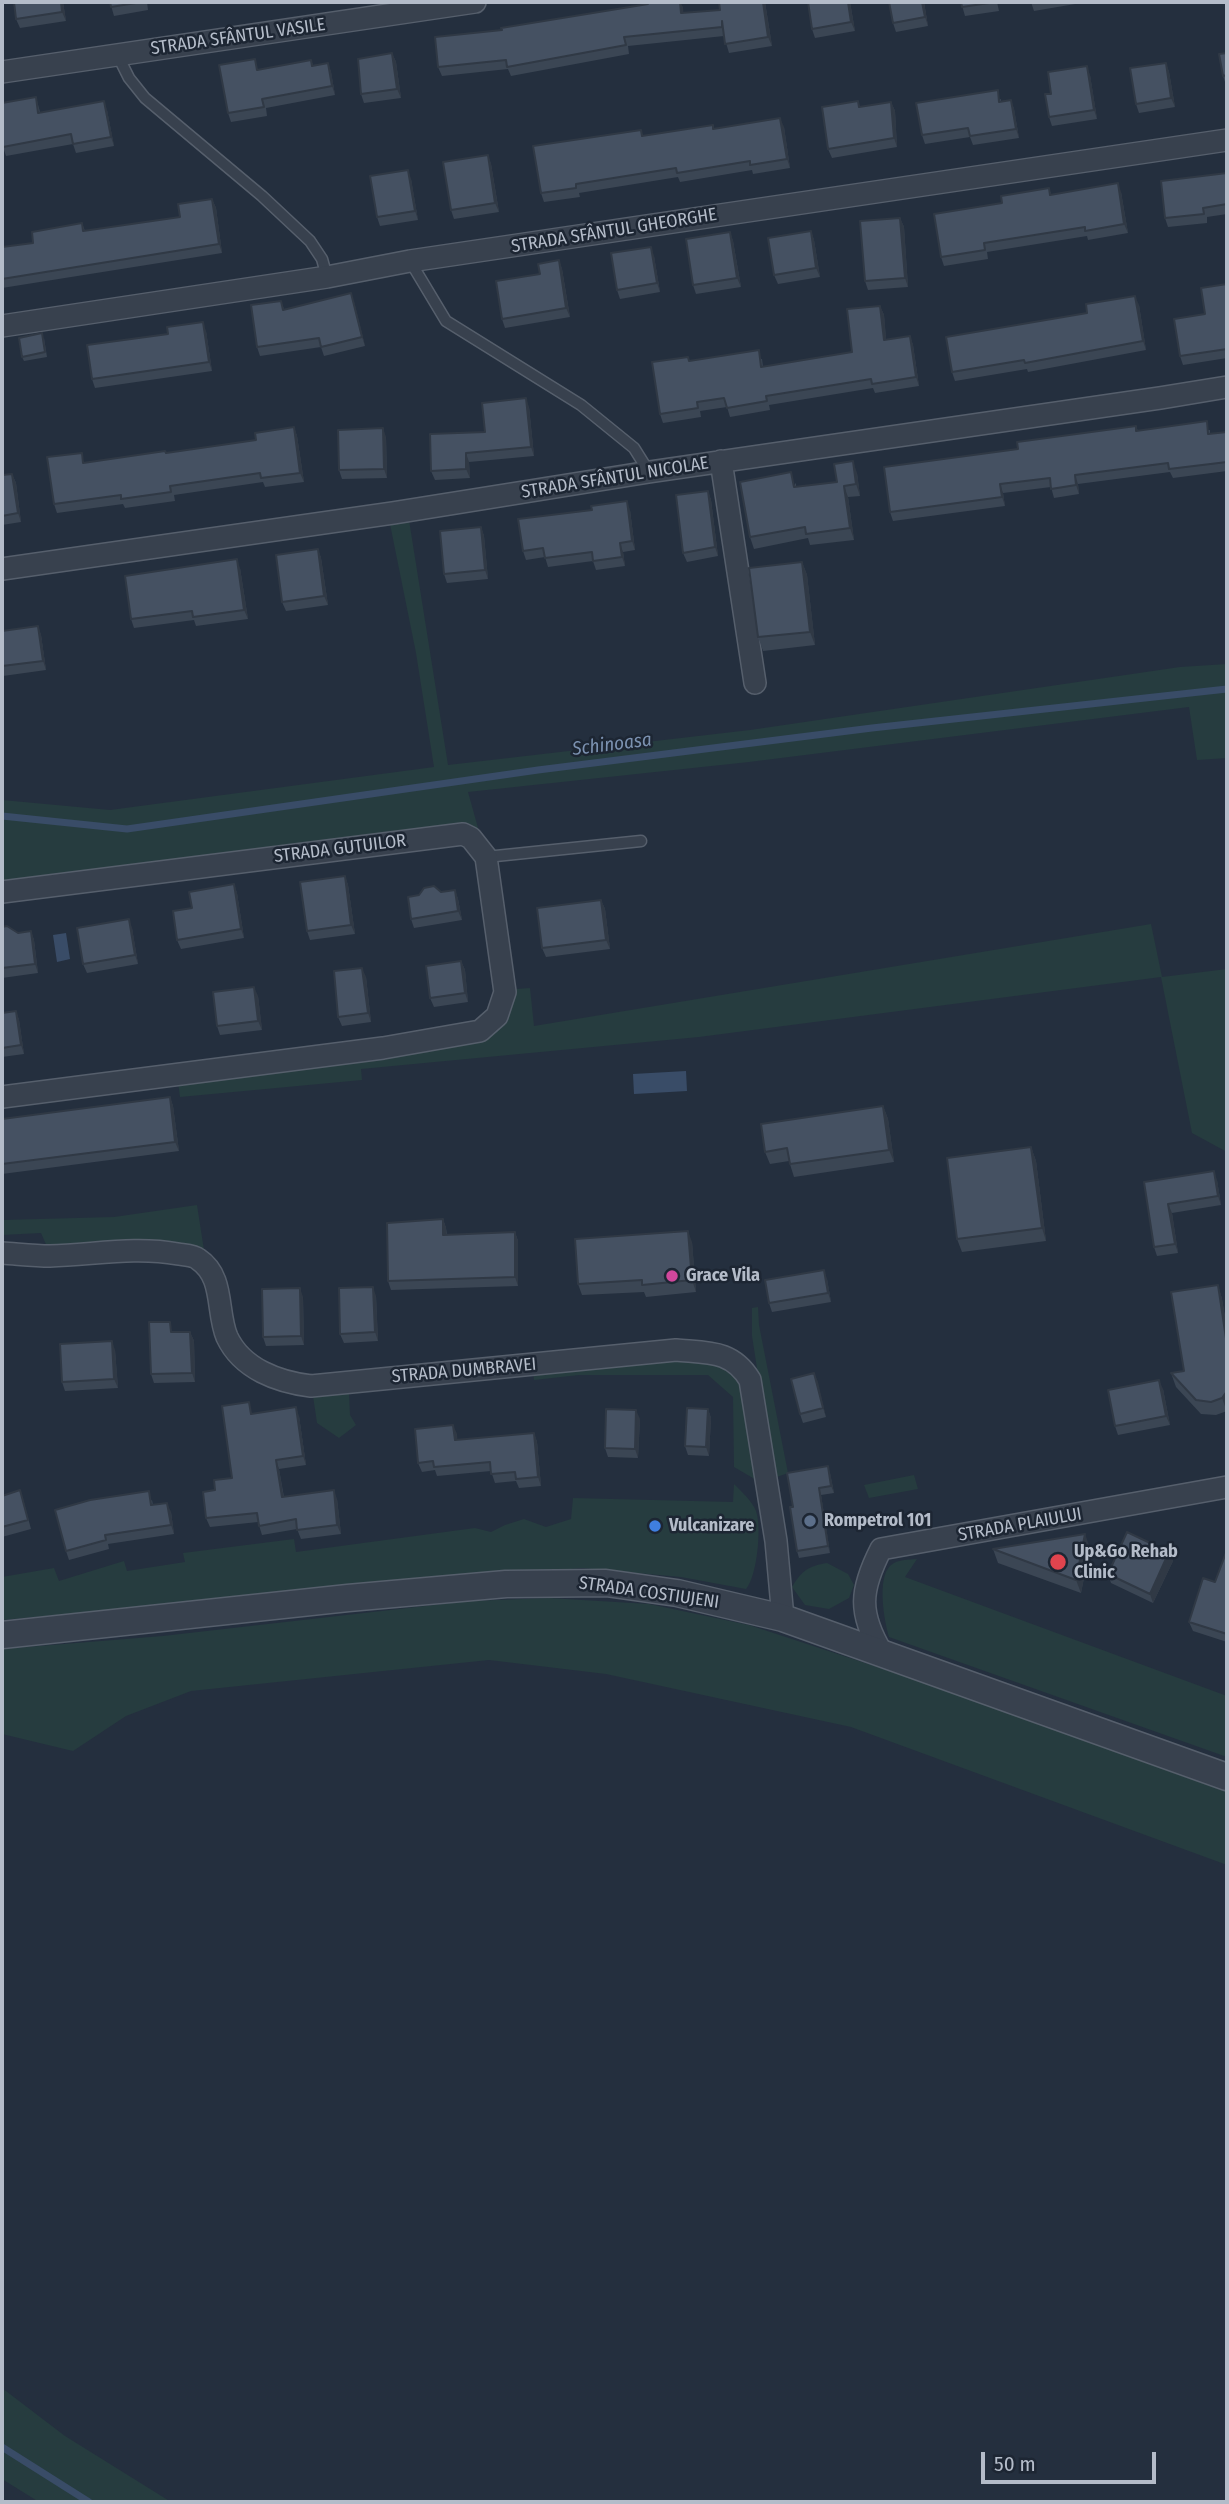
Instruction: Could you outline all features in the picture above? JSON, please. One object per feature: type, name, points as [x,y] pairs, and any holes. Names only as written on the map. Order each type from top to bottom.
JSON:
[{"type":"street","name":"STRADA SFÂNTUL VASILE","points":[[4,67],[117,54],[475,2]]},
{"type":"street","name":"STRADA SFÂNTUL GHEORGHE","points":[[2,326],[327,277],[410,261],[1227,140]]},
{"type":"street","name":"STRADA SFÂNTUL NICOLAE","points":[[2,569],[394,513],[721,461],[1227,387]]},
{"type":"street","points":[[721,461],[755,683]]},
{"type":"street","name":"STRADA GUTUILOR","points":[[2,892],[463,834],[471,838],[486,857]]},
{"type":"street","points":[[2,1097],[383,1048],[480,1031],[497,1016],[505,992],[486,857]]},
{"type":"street","name":"STRADA DUMBRAVEI","points":[[2,1253],[49,1256],[127,1249],[168,1252],[197,1258],[210,1271],[219,1292],[227,1336],[241,1358],[266,1375],[293,1384],[311,1385],[676,1350],[728,1357],[742,1366],[750,1380],[776,1541],[783,1618]]},
{"type":"street","name":"STRADA PLAIULUI","points":[[881,1653],[872,1637],[864,1602],[866,1584],[881,1549],[1227,1486]]},
{"type":"street","name":"STRADA COSTIUJENI","points":[[2,1635],[506,1584],[606,1583],[677,1593],[783,1618],[1227,1777]]},
{"type":"lane","points":[[117,54],[129,78],[145,98],[262,196],[310,241],[322,260],[327,277]]},
{"type":"lane","points":[[410,261],[446,321],[581,405],[634,448],[649,472]]},
{"type":"lane","points":[[486,857],[641,841]]},
{"type":"green space","points":[[409,520],[448,765],[750,730],[1180,667],[1227,664],[1227,758],[1197,760],[1189,707],[749,762],[468,792],[480,835],[2,882],[2,800],[110,810],[434,767],[416,653],[390,524]]},
{"type":"green space","points":[[1151,924],[1162,977],[1227,969],[1227,1152],[1192,1133],[1161,977],[699,1037],[361,1069],[362,1080],[180,1097],[178,1082],[506,1018],[516,989],[530,988],[534,1026]]},
{"type":"green space","points":[[197,1205],[204,1250],[48,1249],[41,1233],[2,1235],[2,1220],[114,1217]]},
{"type":"green space","points":[[758,1307],[759,1325],[788,1473],[774,1478],[752,1336],[752,1308]]},
{"type":"green space","points":[[681,1356],[715,1363],[733,1374],[739,1382],[747,1408],[758,1481],[734,1467],[733,1397],[708,1375],[579,1375],[534,1380],[533,1372]]},
{"type":"green space","points":[[349,1393],[350,1415],[356,1425],[339,1438],[317,1423],[313,1396]]},
{"type":"green space","points":[[914,1475],[918,1489],[869,1498],[864,1485]]},
{"type":"green space","points":[[734,1484],[752,1504],[758,1518],[756,1563],[746,1589],[681,1577],[582,1568],[2,1620],[2,1577],[54,1568],[59,1581],[124,1561],[127,1571],[185,1562],[183,1553],[294,1539],[296,1552],[475,1528],[491,1532],[524,1519],[546,1527],[571,1519],[573,1498],[733,1502]]},
{"type":"green space","points":[[917,1559],[905,1577],[1227,1696],[1227,1757],[889,1637],[883,1600],[886,1572],[896,1562]]},
{"type":"green space","points":[[827,1563],[848,1574],[854,1585],[849,1598],[829,1609],[805,1605],[792,1587],[806,1570]]},
{"type":"green space","points":[[549,1598],[649,1604],[749,1625],[911,1678],[1227,1792],[1227,1865],[851,1727],[606,1674],[489,1660],[191,1691],[126,1716],[73,1751],[2,1734],[2,1649],[163,1636],[469,1601]]},
{"type":"green space","points":[[2,2388],[65,2436],[171,2502],[39,2502],[2,2479]]},
{"type":"water","points":[[66,933],[70,959],[57,962],[53,935]]},
{"type":"water","points":[[686,1071],[687,1091],[634,1094],[633,1074]]},
{"type":"building","points":[[14,2],[61,2],[62,12],[16,19]]},
{"type":"building","points":[[110,2],[142,2],[111,7]]},
{"type":"building","points":[[647,2],[680,2],[681,13],[720,10],[719,2],[763,2],[768,37],[725,44],[722,21],[722,27],[624,37],[626,45],[507,67],[506,60],[438,67],[435,37],[502,30],[501,28],[648,4]]},
{"type":"building","points":[[808,2],[848,2],[851,22],[812,29]]},
{"type":"building","points":[[889,2],[922,2],[925,17],[893,23]]},
{"type":"building","points":[[961,2],[996,2],[962,7]]},
{"type":"building","points":[[392,53],[397,89],[361,94],[358,59]]},
{"type":"building","points":[[1227,53],[1227,75],[1223,76],[1219,54]]},
{"type":"building","points":[[255,59],[257,70],[311,60],[312,66],[328,63],[332,86],[262,99],[264,107],[228,113],[219,65]]},
{"type":"building","points":[[1166,63],[1171,98],[1136,104],[1130,68]]},
{"type":"building","points":[[1087,66],[1094,110],[1049,117],[1045,94],[1051,94],[1048,72]]},
{"type":"building","points":[[998,90],[999,102],[1011,100],[1016,129],[970,136],[968,128],[922,135],[916,103]]},
{"type":"building","points":[[36,97],[38,113],[104,101],[111,137],[73,144],[71,134],[3,147],[2,103]]},
{"type":"building","points":[[858,101],[859,107],[891,102],[894,138],[828,149],[822,107]]},
{"type":"building","points":[[780,118],[787,159],[750,165],[750,161],[677,173],[676,168],[576,184],[576,188],[541,193],[533,146],[641,130],[642,136],[713,125],[713,129]]},
{"type":"building","points":[[488,155],[495,203],[451,210],[443,162]]},
{"type":"building","points":[[408,170],[415,211],[377,217],[370,176]]},
{"type":"building","points":[[1227,173],[1227,204],[1203,208],[1204,214],[1165,218],[1161,181]]},
{"type":"building","points":[[1118,183],[1124,224],[1085,231],[1085,227],[984,243],[985,250],[941,257],[934,214],[1002,203],[1001,196],[1049,188],[1050,195]]},
{"type":"building","points":[[212,199],[219,244],[2,279],[2,247],[33,243],[32,232],[82,223],[83,231],[180,217],[178,204]]},
{"type":"building","points":[[900,218],[905,278],[865,281],[860,221]]},
{"type":"building","points":[[811,231],[816,268],[774,275],[768,238]]},
{"type":"building","points":[[730,232],[737,278],[693,285],[686,239]]},
{"type":"building","points":[[651,247],[657,283],[617,290],[611,253]]},
{"type":"building","points":[[559,260],[566,308],[502,319],[496,281],[540,274],[538,264]]},
{"type":"building","points":[[1227,284],[1227,349],[1180,356],[1174,319],[1205,314],[1201,288]]},
{"type":"building","points":[[351,293],[362,337],[321,347],[319,338],[257,347],[251,305],[281,301],[283,310]]},
{"type":"building","points":[[1135,296],[1143,341],[1025,363],[1024,360],[952,372],[946,337],[1087,313],[1086,304]]},
{"type":"building","points":[[880,306],[884,340],[910,336],[916,377],[872,384],[871,379],[766,396],[767,401],[727,408],[724,398],[697,402],[698,408],[660,414],[652,362],[688,357],[689,361],[759,350],[761,367],[852,352],[847,309]]},
{"type":"building","points":[[203,322],[209,362],[92,379],[87,345],[168,334],[167,327]]},
{"type":"building","points":[[42,333],[45,352],[22,357],[19,338]]},
{"type":"building","points":[[526,398],[531,447],[466,453],[466,469],[431,471],[430,434],[485,432],[482,403]]},
{"type":"building","points":[[1207,421],[1208,434],[1227,432],[1227,462],[1169,469],[1168,463],[1075,475],[1076,485],[1051,489],[1050,478],[1000,484],[1002,497],[890,512],[884,467],[1018,449],[1017,442],[1136,426],[1136,431]]},
{"type":"building","points":[[294,427],[300,473],[261,478],[260,473],[170,486],[171,492],[121,499],[121,495],[54,504],[47,457],[82,453],[83,463],[165,451],[166,453],[256,440],[255,433]]},
{"type":"building","points":[[383,428],[384,469],[339,470],[338,430]]},
{"type":"building","points":[[853,461],[856,484],[844,486],[850,528],[806,534],[805,527],[750,537],[740,482],[791,472],[794,487],[837,482],[834,464]]},
{"type":"building","points":[[12,474],[18,513],[2,516],[2,475]]},
{"type":"building","points":[[708,491],[715,547],[683,553],[676,495]]},
{"type":"building","points":[[627,501],[632,541],[620,543],[622,557],[593,561],[592,552],[545,558],[543,548],[523,551],[518,519],[592,510],[591,506]]},
{"type":"building","points":[[481,527],[485,570],[444,574],[440,531]]},
{"type":"building","points":[[318,549],[324,596],[282,602],[276,555]]},
{"type":"building","points":[[237,559],[244,610],[193,617],[192,611],[131,619],[125,576]]},
{"type":"building","points":[[802,562],[810,632],[758,637],[749,568]]},
{"type":"building","points":[[38,626],[43,661],[2,666],[2,631]]},
{"type":"building","points":[[345,876],[351,925],[307,931],[300,882]]},
{"type":"building","points":[[234,884],[241,929],[177,940],[173,911],[192,908],[189,892]]},
{"type":"building","points":[[434,886],[441,892],[455,890],[458,911],[411,919],[408,897],[419,895],[424,888]]},
{"type":"building","points":[[601,900],[606,940],[542,948],[537,908]]},
{"type":"building","points":[[129,919],[135,955],[83,964],[77,928]]},
{"type":"building","points":[[7,926],[18,933],[31,931],[35,964],[2,968],[2,927]]},
{"type":"building","points":[[461,961],[465,993],[430,998],[426,966]]},
{"type":"building","points":[[362,968],[368,1013],[338,1017],[334,971]]},
{"type":"building","points":[[254,987],[258,1021],[217,1026],[213,992]]},
{"type":"building","points":[[16,1011],[21,1045],[2,1048],[2,1013]]},
{"type":"building","points":[[170,1097],[175,1142],[2,1164],[2,1119]]},
{"type":"building","points":[[883,1106],[889,1150],[790,1164],[787,1148],[765,1152],[761,1124]]},
{"type":"building","points":[[1031,1147],[1042,1228],[957,1239],[947,1158]]},
{"type":"building","points":[[1214,1171],[1218,1196],[1168,1204],[1175,1244],[1154,1247],[1144,1182]]},
{"type":"building","points":[[443,1219],[443,1235],[515,1232],[515,1277],[388,1281],[387,1223]]},
{"type":"building","points":[[688,1231],[692,1280],[642,1285],[642,1280],[578,1284],[575,1239]]},
{"type":"building","points":[[824,1270],[828,1293],[769,1303],[765,1280]]},
{"type":"building","points":[[1218,1285],[1227,1345],[1227,1391],[1222,1398],[1211,1402],[1196,1400],[1171,1373],[1184,1371],[1171,1292]]},
{"type":"building","points":[[373,1287],[375,1332],[340,1334],[339,1288]]},
{"type":"building","points":[[300,1288],[301,1336],[263,1337],[262,1289]]},
{"type":"building","points":[[149,1322],[170,1322],[171,1332],[190,1332],[192,1373],[151,1374]]},
{"type":"building","points":[[112,1341],[114,1379],[62,1382],[60,1344]]},
{"type":"building","points":[[814,1373],[823,1408],[800,1414],[791,1379]]},
{"type":"building","points":[[1159,1380],[1166,1416],[1115,1426],[1108,1390]]},
{"type":"building","points":[[249,1402],[251,1414],[296,1407],[303,1456],[276,1460],[282,1497],[334,1490],[337,1525],[297,1530],[296,1519],[259,1526],[257,1513],[206,1518],[203,1492],[215,1490],[214,1480],[232,1478],[222,1406]]},
{"type":"building","points":[[687,1408],[708,1409],[706,1447],[685,1446]]},
{"type":"building","points":[[606,1409],[636,1410],[635,1449],[605,1448]]},
{"type":"building","points":[[453,1425],[455,1440],[534,1433],[538,1477],[516,1479],[515,1472],[491,1474],[490,1462],[434,1467],[433,1461],[418,1463],[415,1429]]},
{"type":"building","points":[[828,1466],[831,1486],[819,1488],[828,1546],[797,1551],[787,1473]]},
{"type":"building","points":[[20,1490],[28,1520],[2,1527],[2,1496]]},
{"type":"building","points":[[149,1491],[151,1505],[167,1503],[171,1525],[105,1535],[106,1540],[66,1551],[55,1510],[90,1500]]},
{"type":"building","points":[[1127,1532],[1169,1552],[1150,1594],[1108,1574]]},
{"type":"building","points":[[1085,1534],[1076,1580],[993,1549]]},
{"type":"building","points":[[1227,1550],[1227,1634],[1189,1622],[1203,1578],[1215,1582]]},
{"type":"waterway","name":"Schinoasa","points":[[2,816],[127,829],[538,770],[872,728],[1227,689]]},
{"type":"waterway","points":[[2,2447],[89,2502]]},
{"type":"place","name":"Grace Vila","points":[[672,1276]]},
{"type":"place","name":"Rompetrol 101","points":[[810,1521]]},
{"type":"place","name":"Vulcanizare","points":[[655,1526]]},
{"type":"place","name":"Up&Go Rehab Clinic","points":[[1058,1562]]}]
